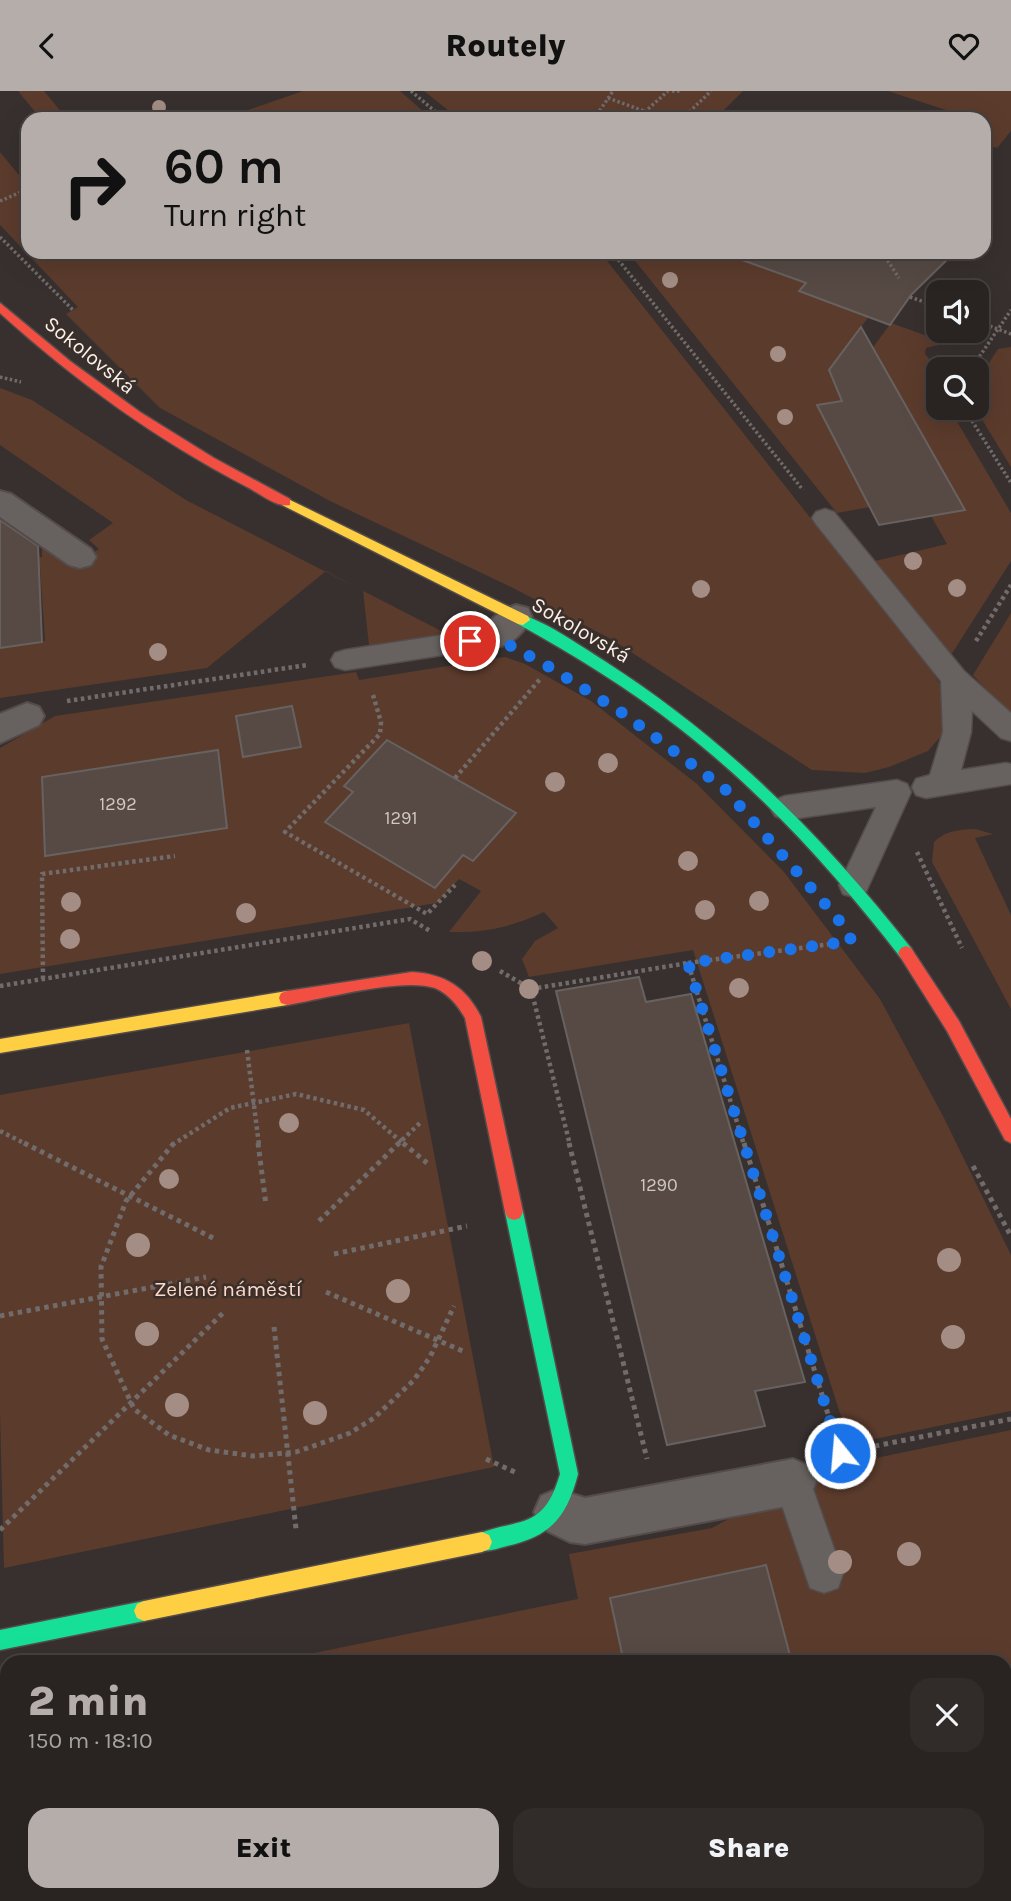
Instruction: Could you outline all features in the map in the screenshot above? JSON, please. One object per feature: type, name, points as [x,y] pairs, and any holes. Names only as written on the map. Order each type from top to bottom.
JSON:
[{"type":"main road","name":"Sokolovská","points":[[0,307],[97,391],[184,447],[331,526],[505,627],[583,653],[649,695],[722,751],[785,808],[854,885],[896,940],[946,1014],[1011,1135]]},
{"type":"main road","points":[[0,1046],[412,978],[431,980],[461,995],[473,1017],[569,1474],[566,1496],[557,1512],[537,1528],[513,1536],[0,1640]]},
{"type":"street","points":[[0,502],[80,557]]},
{"type":"street","points":[[557,1512],[585,1521],[793,1482]]},
{"type":"lane","points":[[825,518],[954,678],[1011,730]]},
{"type":"lane","points":[[345,660],[505,627]]},
{"type":"lane","points":[[941,785],[959,731],[959,706],[954,678]]},
{"type":"lane","points":[[785,808],[1006,774]]},
{"type":"lane","points":[[854,885],[897,792]]},
{"type":"lane","points":[[793,1482],[824,1574]]},
{"type":"path","points":[[411,91],[436,112]]},
{"type":"path","points":[[598,112],[613,91]]},
{"type":"path","points":[[608,97],[646,111],[670,91],[682,91]]},
{"type":"path","points":[[689,112],[709,91]]},
{"type":"path","points":[[0,201],[21,192]]},
{"type":"path","points":[[0,237],[21,258]]},
{"type":"path","points":[[22,259],[74,310]]},
{"type":"path","points":[[618,259],[825,518]]},
{"type":"path","points":[[886,259],[899,278]]},
{"type":"path","points":[[910,297],[926,303]]},
{"type":"path","points":[[979,357],[1011,310]]},
{"type":"path","points":[[989,326],[1011,334]]},
{"type":"path","points":[[972,420],[1011,483]]},
{"type":"path","points":[[954,678],[1011,585]]},
{"type":"path","points":[[27,716],[345,660]]},
{"type":"path","points":[[454,778],[542,678]]},
{"type":"path","points":[[370,686],[381,722],[380,734],[285,832],[427,914]]},
{"type":"path","points":[[918,848],[917,857],[967,957]]},
{"type":"path","points":[[43,979],[41,874],[175,856]]},
{"type":"path","points":[[0,986],[410,919],[427,914],[455,885]]},
{"type":"path","points":[[410,919],[441,937]]},
{"type":"path","points":[[496,969],[531,989],[688,963],[839,943]]},
{"type":"path","points":[[688,963],[840,1453],[1011,1419]]},
{"type":"path","points":[[531,989],[659,1507]]},
{"type":"path","points":[[242,1005],[266,1205]]},
{"type":"path","points":[[216,1108],[253,1098],[297,1095],[341,1103],[368,1113],[403,1137],[427,1163]]},
{"type":"path","points":[[318,1221],[422,1121]]},
{"type":"path","points":[[0,1131],[215,1239]]},
{"type":"path","points":[[971,1162],[1011,1236]]},
{"type":"path","points":[[110,1195],[118,1182]]},
{"type":"path","points":[[334,1254],[516,1215]]},
{"type":"path","points":[[0,1316],[83,1295],[206,1277]]},
{"type":"path","points":[[326,1292],[465,1352]]},
{"type":"path","points":[[83,1295],[84,1306]]},
{"type":"path","points":[[114,1387],[165,1432],[208,1450],[256,1456],[288,1454],[340,1438],[387,1409],[424,1371],[441,1341],[454,1306]]},
{"type":"path","points":[[0,1530],[224,1312]]},
{"type":"path","points":[[274,1327],[302,1579]]},
{"type":"green space","points":[[18,91],[44,91],[61,112],[35,112]]},
{"type":"green space","points":[[303,91],[400,91],[424,112],[242,112]]},
{"type":"green space","points":[[424,91],[743,91],[722,112],[450,112]]},
{"type":"green space","points":[[888,91],[1011,91],[1011,131],[997,148],[991,146],[991,112],[952,112]]},
{"type":"green space","points":[[0,152],[21,178],[21,247],[0,225]]},
{"type":"green space","points":[[32,259],[606,259],[933,673],[944,690],[948,715],[941,736],[928,751],[889,767],[865,773],[812,770],[611,639],[513,588],[330,501],[160,408],[66,314],[78,307]]},
{"type":"green space","points":[[634,259],[738,259],[806,284],[800,292],[836,305],[879,303],[829,370],[842,401],[818,405],[870,507],[837,513]]},
{"type":"green space","points":[[891,323],[926,336],[926,343],[947,343],[926,348],[926,420],[956,420],[1011,513],[1011,561],[951,655],[875,561],[947,544],[931,516],[964,510],[857,369]]},
{"type":"green space","points":[[1011,347],[1011,467],[982,420],[989,420],[989,363],[998,349]]},
{"type":"green space","points":[[0,388],[32,400],[186,500],[325,572],[207,668],[0,698],[0,648],[45,641],[40,567],[0,572],[0,563],[42,557],[42,546],[72,567],[99,549],[89,540],[113,523],[0,445]]},
{"type":"green space","points":[[356,587],[453,637],[377,650],[369,645],[363,591]]},
{"type":"green space","points":[[1011,613],[1011,718],[973,675]]},
{"type":"green space","points":[[505,657],[525,664],[591,701],[697,784],[784,872],[880,999],[943,1116],[1011,1255],[1011,1411],[860,1442],[844,1426],[693,950],[529,977],[522,959],[535,941],[558,928],[544,912],[498,928],[449,932],[481,891],[459,879],[437,903],[0,974],[0,748],[55,716],[356,672],[359,680]]},
{"type":"green space","points":[[975,829],[993,834],[975,838],[1011,915],[1011,1009],[932,862],[934,842],[939,838],[953,831]]},
{"type":"green space","name":"Zelené náměstí","points":[[409,1023],[494,1467],[4,1568],[0,1413],[0,1095]]},
{"type":"green space","points":[[1011,1430],[1011,1655],[304,1655],[578,1599],[569,1554],[712,1528],[818,1470]]},
{"type":"building","points":[[740,259],[948,259],[911,295],[890,325],[799,291],[806,283]]},
{"type":"building","points":[[861,327],[965,510],[879,525],[817,405],[842,401],[829,370]]},
{"type":"building","points":[[0,520],[38,546],[42,642],[0,648]]},
{"type":"building","points":[[292,706],[301,747],[243,757],[236,716]]},
{"type":"building","points":[[387,740],[516,813],[473,861],[463,855],[435,888],[325,822],[353,792],[344,786]]},
{"type":"building","points":[[218,750],[227,828],[45,856],[42,777]]},
{"type":"building","points":[[639,977],[646,1002],[691,994],[805,1382],[755,1391],[765,1426],[667,1445],[556,991]]},
{"type":"building","points":[[766,1565],[790,1655],[622,1655],[610,1598]]},
{"type":"traffic: fast","points":[[523,620],[633,687],[684,724],[733,765],[780,808],[824,854],[906,953]]},
{"type":"traffic: fast","points":[[482,1542],[528,1531],[539,1525],[558,1506],[569,1474],[514,1212]]},
{"type":"traffic: fast","points":[[0,1640],[144,1611]]},
{"type":"traffic: slow","points":[[286,502],[523,620]]},
{"type":"traffic: slow","points":[[0,1046],[287,998]]},
{"type":"traffic: slow","points":[[144,1611],[482,1542]]},
{"type":"traffic: jam","points":[[0,307],[66,364],[136,415],[209,461],[286,502]]},
{"type":"traffic: jam","points":[[906,953],[953,1026],[1011,1135]]},
{"type":"traffic: jam","points":[[287,998],[412,979],[440,983],[464,1001],[473,1017],[514,1212]]},
{"type":"route","points":[[470,641],[495,637],[551,668],[624,714],[725,789],[838,919],[852,941],[688,963],[840,1453]]}]
